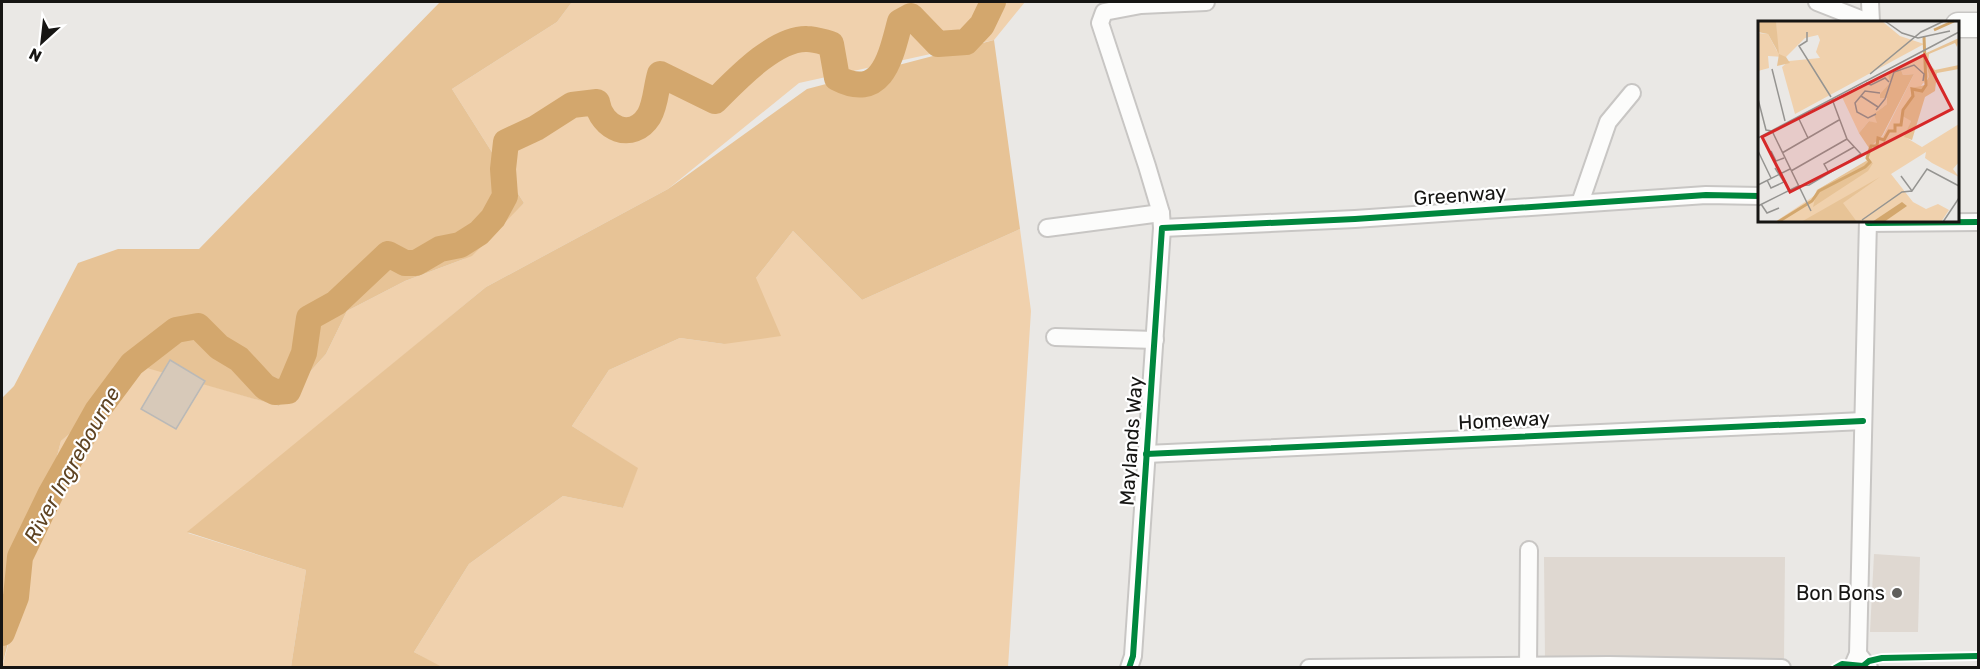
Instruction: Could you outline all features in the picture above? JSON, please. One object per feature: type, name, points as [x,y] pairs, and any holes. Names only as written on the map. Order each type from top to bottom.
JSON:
[{"type":"street","name":"Maylands Way","points":[[1133,664],[1162,220],[1100,22],[1104,12],[1141,5],[1206,2]]},
{"type":"street","points":[[1817,2],[1866,21]]},
{"type":"street","points":[[1869,2],[1869,21]]},
{"type":"street","points":[[1959,25],[1978,25]]},
{"type":"street","points":[[1580,203],[1608,122],[1632,93]]},
{"type":"street","name":"Greenway","points":[[1047,228],[1162,220],[1355,219],[1706,195],[1758,196]]},
{"type":"street","points":[[1869,668],[1855,661],[1868,222],[1978,222]]},
{"type":"street","points":[[1055,337],[1155,340]]},
{"type":"street","name":"Homeway","points":[[1146,454],[1863,421]]},
{"type":"street","points":[[1528,667],[1529,550]]},
{"type":"street","points":[[1309,668],[1609,665],[1782,668]]},
{"type":"shaded area","points":[[440,2],[572,2],[557,22],[452,89],[524,203],[472,256],[405,281],[347,311],[326,354],[279,406],[147,368],[61,441],[2,666],[2,398],[14,386],[78,263],[118,249],[199,249]]},
{"type":"shaded area","points":[[572,2],[1025,2],[994,40],[799,83],[668,189],[486,287],[188,533],[306,570],[291,667],[2,668],[61,441],[147,367],[279,406],[326,354],[347,311],[405,281],[464,259],[524,203],[452,89],[557,22]]},
{"type":"shaded area","points":[[994,40],[1020,229],[862,300],[793,231],[756,278],[781,336],[724,344],[680,338],[609,370],[572,426],[638,468],[623,508],[563,496],[469,564],[414,652],[442,667],[291,667],[306,570],[187,532],[486,287],[668,189],[807,89]]},
{"type":"shaded area","points":[[1020,229],[1031,311],[1008,667],[442,668],[414,652],[469,564],[563,496],[623,508],[637,468],[572,426],[609,370],[680,338],[724,344],[756,278],[793,231],[862,300]]},
{"type":"shaded area","points":[[1874,554],[1920,557],[1918,632],[1870,632]]},
{"type":"shaded area","points":[[1544,557],[1785,557],[1784,660],[1545,660]]},
{"type":"building","points":[[170,360],[205,381],[176,429],[141,409]]},
{"type":"waterway","name":"River Ingrebourne","points":[[2,633],[16,597],[20,557],[51,493],[97,411],[132,364],[176,330],[198,326],[219,347],[239,359],[265,387],[275,392],[288,391],[304,353],[309,318],[336,303],[388,254],[405,263],[416,263],[440,249],[460,245],[479,233],[493,218],[505,196],[503,169],[506,142],[536,128],[572,105],[597,102],[604,119],[611,125],[618,129],[634,129],[649,116],[655,101],[660,74],[715,101],[769,53],[782,45],[807,39],[831,44],[837,78],[853,84],[865,84],[875,80],[888,61],[900,22],[911,16],[938,44],[966,42],[982,25],[993,2]]},
{"type":"cycle path","points":[[1129,668],[1133,656],[1162,228],[1355,219],[1706,195],[1758,196]]},
{"type":"cycle path","points":[[1868,223],[1978,222]]},
{"type":"cycle path","points":[[1146,454],[1863,421]]},
{"type":"cycle path","points":[[1835,668],[1842,664],[1863,666],[1869,661],[1882,658],[1978,656]]},
{"type":"place","name":"Bon Bons","points":[[1897,593]]}]
